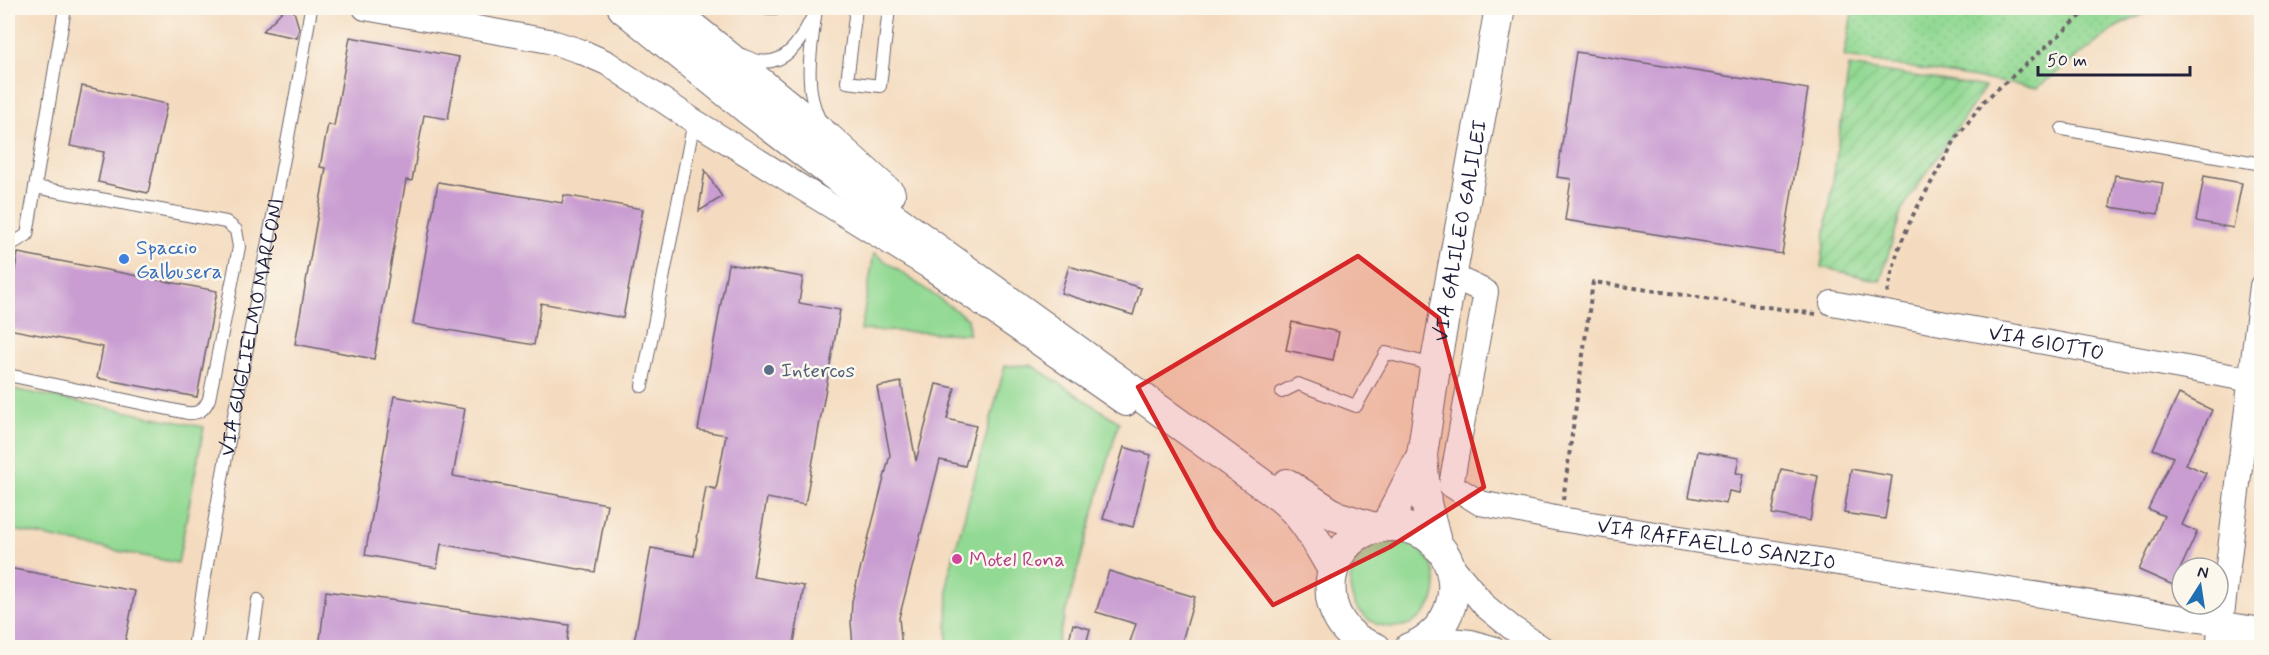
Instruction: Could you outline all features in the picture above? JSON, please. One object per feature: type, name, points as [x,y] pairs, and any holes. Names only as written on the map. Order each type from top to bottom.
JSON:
[{"type":"street","points":[[365,8],[549,41],[580,51],[616,68],[694,120],[928,266],[1257,496],[1293,526],[1332,575]]},
{"type":"street","points":[[623,8],[750,111],[837,177],[1284,500],[1307,524],[1332,575]]},
{"type":"street","points":[[669,8],[828,138],[910,212],[1310,501],[1344,519],[1380,527],[1414,530],[1427,537],[1485,606],[1542,648]]},
{"type":"street","name":"VIA GALILEO GALILEI","points":[[1418,643],[1444,622],[1453,602],[1453,579],[1426,503],[1422,455],[1500,8]]},
{"type":"street","name":"VIA RAFFAELLO SANZIO","points":[[1452,276],[1486,292],[1451,485],[1480,503],[1560,519],[2262,630]]},
{"type":"street","points":[[2218,648],[2255,381],[2262,286]]},
{"type":"street","name":"VIA GIOTTO","points":[[1832,303],[2255,381]]},
{"type":"street","name":"VIA GALILEO GALILEI","points":[[1380,527],[1422,455]]},
{"type":"street","points":[[1367,645],[1344,628],[1337,616],[1330,596],[1332,575],[1340,554],[1349,543],[1361,534],[1380,527]]},
{"type":"street","points":[[1418,643],[1471,642],[1492,648]]},
{"type":"lane","points":[[8,246],[27,235],[65,8]]},
{"type":"lane","name":"VIA GUGLIELMO MARCONI","points":[[194,648],[207,555],[312,8]]},
{"type":"lane","points":[[768,8],[776,8]]},
{"type":"lane","points":[[856,8],[847,82],[880,86],[889,8]]},
{"type":"lane","points":[[714,44],[759,61],[777,59],[785,56],[797,45],[816,9]]},
{"type":"lane","points":[[816,9],[810,60],[810,84],[815,111],[828,138]]},
{"type":"lane","points":[[642,386],[694,120]]},
{"type":"lane","points":[[2062,129],[2262,164]]},
{"type":"lane","points":[[8,375],[187,413],[195,414],[201,411],[209,399],[239,247],[236,230],[226,222],[34,187]]},
{"type":"lane","points":[[1282,392],[1298,384],[1356,406],[1386,353],[1436,365]]},
{"type":"lane","points":[[251,648],[258,600]]},
{"type":"path","points":[[1883,314],[1898,250],[1907,228],[1955,140],[1984,101],[2090,8]]},
{"type":"path","points":[[1560,519],[1593,282],[1828,316],[1832,303]]},
{"type":"highlighted area","points":[[1358,256],[1439,318],[1484,487],[1390,547],[1273,605],[1215,529],[1138,387]]},
{"type":"green space","points":[[1853,8],[2176,8],[2146,13],[2118,26],[2037,88],[1844,57]]},
{"type":"green space","points":[[1849,66],[1985,87],[1902,209],[1880,281],[1821,267]]},
{"type":"green space","points":[[874,253],[968,319],[969,334],[861,330]]},
{"type":"green space","points":[[1031,365],[1119,422],[1056,647],[947,647],[948,577],[1005,366]]},
{"type":"green space","points":[[8,388],[204,427],[178,563],[8,529]]},
{"type":"green space","points":[[1385,541],[1401,541],[1424,553],[1433,567],[1436,584],[1433,601],[1424,615],[1401,627],[1385,627],[1369,620],[1357,608],[1350,592],[1350,576],[1357,560],[1369,548]]},
{"type":"building","points":[[285,8],[293,8],[299,28],[297,38],[263,31]]},
{"type":"building","points":[[350,37],[459,57],[448,119],[424,115],[412,181],[406,180],[374,359],[295,344],[326,168],[320,167],[328,124],[334,126]]},
{"type":"building","points":[[1576,52],[1808,89],[1782,254],[1565,220],[1571,179],[1557,177]]},
{"type":"building","points":[[82,86],[167,104],[148,193],[98,182],[104,152],[70,146]]},
{"type":"building","points":[[705,170],[722,197],[699,211]]},
{"type":"building","points":[[2115,175],[2163,183],[2158,214],[2110,207]]},
{"type":"building","points":[[2204,176],[2242,183],[2233,228],[2196,221]]},
{"type":"building","points":[[438,182],[562,203],[564,195],[643,209],[623,318],[541,303],[534,345],[413,324]]},
{"type":"building","points":[[18,253],[217,291],[197,397],[97,378],[103,347],[8,329],[8,307]]},
{"type":"building","points":[[728,264],[803,277],[799,303],[840,310],[805,505],[767,498],[753,577],[804,586],[793,648],[633,648],[651,548],[694,556],[706,487],[716,489],[726,435],[698,430]]},
{"type":"building","points":[[1069,266],[1141,288],[1133,315],[1061,293]]},
{"type":"building","points":[[1292,322],[1339,332],[1333,360],[1286,350]]},
{"type":"building","points":[[901,382],[916,461],[936,384],[955,388],[947,419],[976,426],[965,466],[940,460],[899,618],[902,648],[853,648],[852,601],[890,455],[877,387]]},
{"type":"building","points":[[2179,394],[2212,410],[2186,464],[2206,473],[2182,525],[2197,532],[2186,556],[2170,556],[2170,584],[2139,570],[2164,516],[2148,509],[2173,457],[2153,449]]},
{"type":"building","points":[[394,396],[465,409],[453,476],[607,504],[595,572],[441,544],[437,568],[365,555]]},
{"type":"building","points":[[1124,447],[1151,455],[1133,527],[1103,519]]},
{"type":"building","points":[[1698,451],[1739,458],[1736,473],[1743,474],[1739,493],[1729,491],[1726,504],[1689,497]]},
{"type":"building","points":[[1781,469],[1818,476],[1810,521],[1772,514]]},
{"type":"building","points":[[1851,469],[1892,476],[1885,519],[1844,513]]},
{"type":"building","points":[[8,568],[135,591],[124,648],[8,648]]},
{"type":"building","points":[[1109,571],[1195,597],[1180,648],[1128,648],[1136,624],[1096,612]]},
{"type":"building","points":[[326,591],[569,625],[566,648],[319,648]]},
{"type":"building","points":[[1073,624],[1090,629],[1085,648],[1067,648]]},
{"type":"place","name":"Spaccio Galbusera","points":[[124,259]]},
{"type":"place","name":"Intercos","points":[[769,370]]},
{"type":"place","name":"Motel Rona","points":[[957,559]]}]
